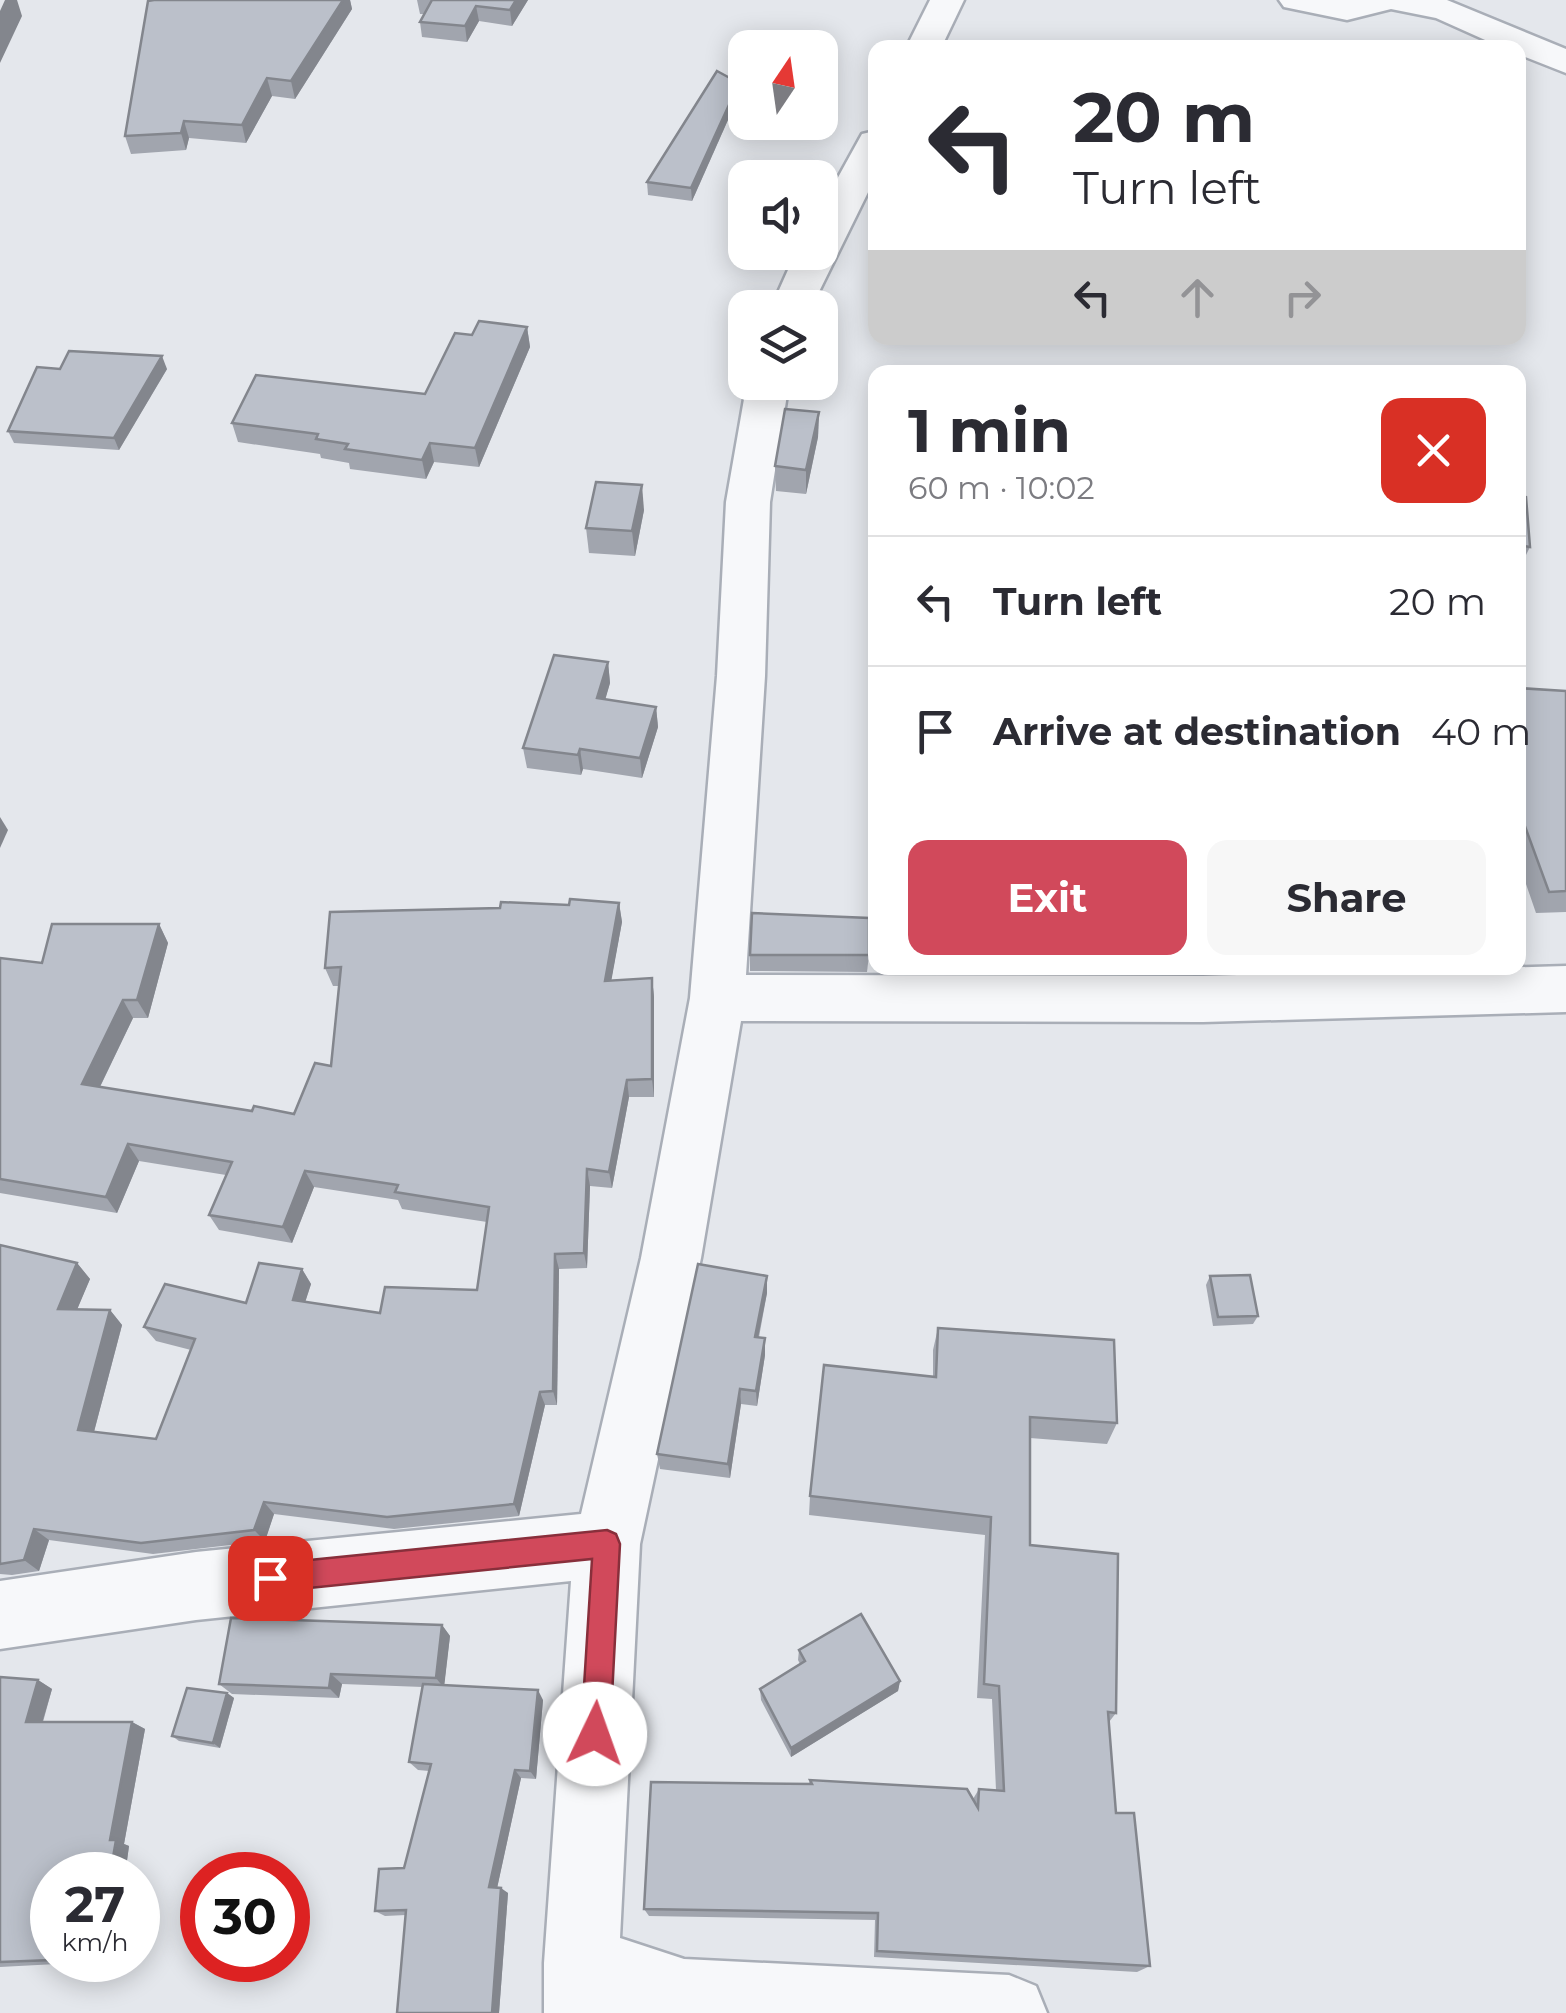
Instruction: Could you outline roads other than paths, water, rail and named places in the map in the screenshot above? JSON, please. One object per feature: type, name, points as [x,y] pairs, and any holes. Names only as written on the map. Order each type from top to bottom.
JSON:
[{"type":"street","points":[[927,40],[947,0]]},
{"type":"street","points":[[1296,0],[1346,10],[1388,0]]},
{"type":"street","points":[[1395,0],[1446,10],[1515,40]]},
{"type":"street","points":[[1526,45],[1566,62]]},
{"type":"street","points":[[838,212],[868,155]]},
{"type":"street","points":[[765,400],[748,502],[741,676],[718,998],[671,1258],[607,1544],[582,1988],[684,1997],[1008,2013]]},
{"type":"street","points":[[718,998],[1203,999],[1566,989]]},
{"type":"street","points":[[0,1615],[196,1586],[607,1544]]}]
